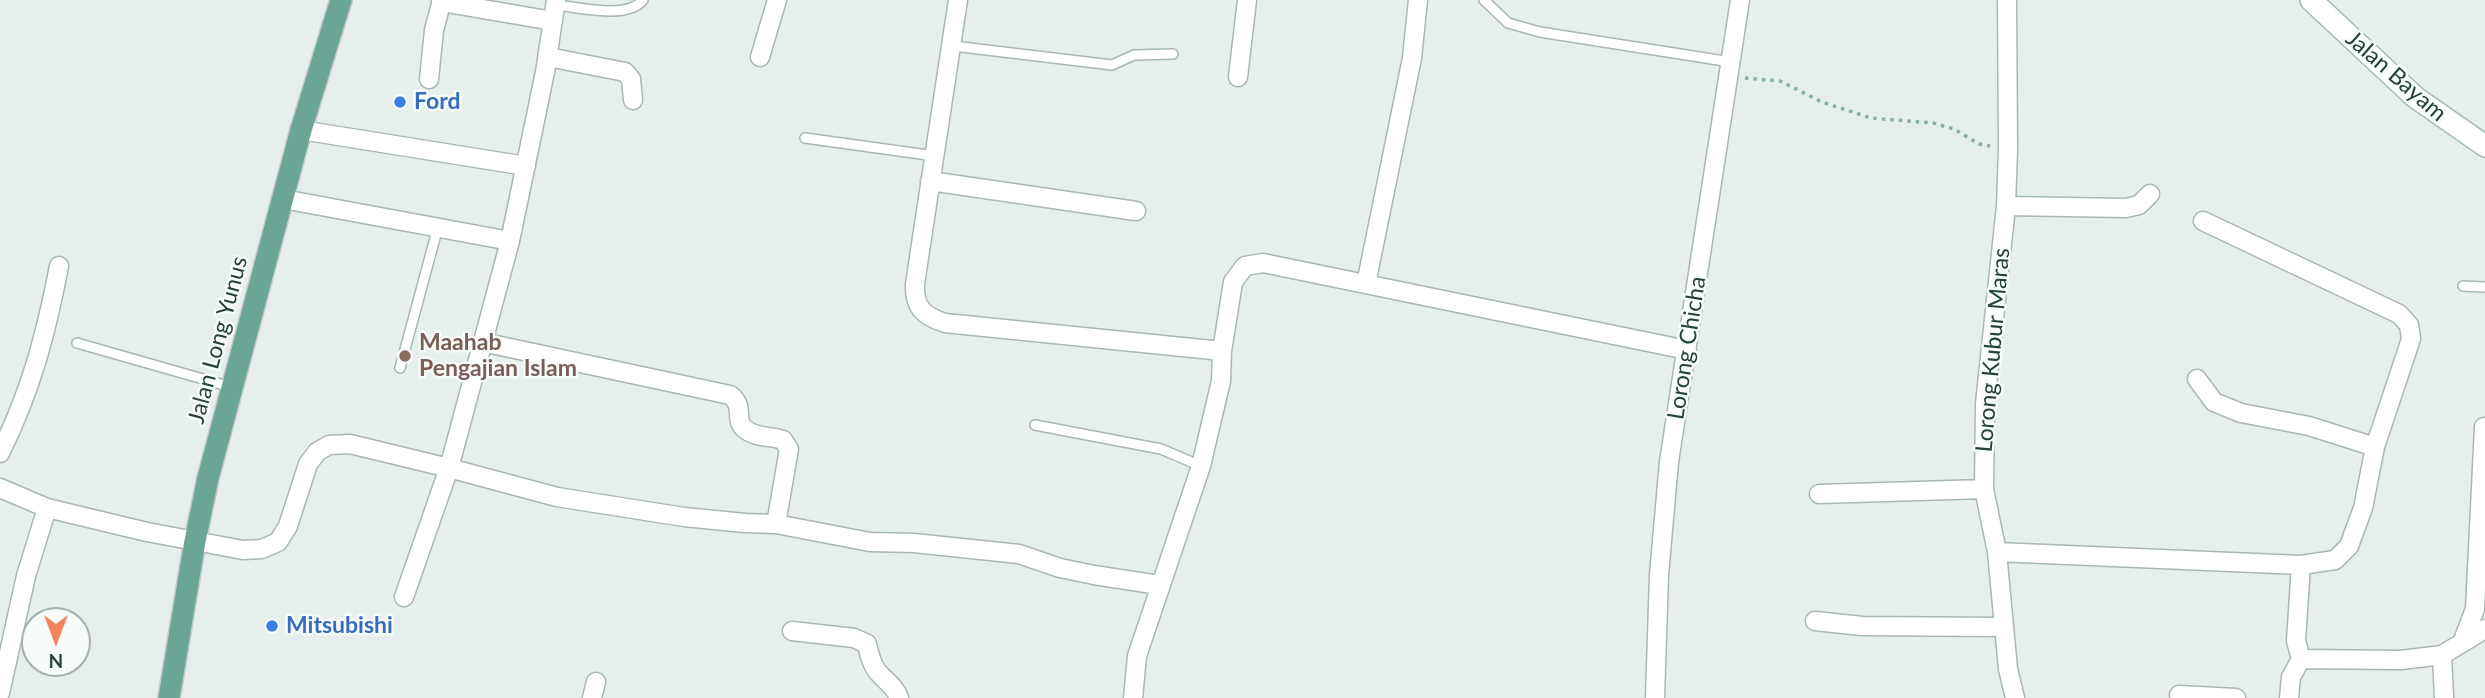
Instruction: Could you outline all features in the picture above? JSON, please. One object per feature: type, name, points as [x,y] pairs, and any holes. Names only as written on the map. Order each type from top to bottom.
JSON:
[{"type":"main road","name":"Jalan Long Yunus","points":[[169,698],[208,478],[301,130],[341,0]]},
{"type":"main road","name":"Jalan Bayam","points":[[2311,0],[2415,97],[2485,146]]},
{"type":"street","points":[[760,57],[777,0]]},
{"type":"street","points":[[958,0],[915,284],[915,299],[921,311],[932,319],[959,325],[1222,351]]},
{"type":"street","points":[[1238,77],[1247,0]]},
{"type":"street","points":[[1366,284],[1412,58],[1418,0]]},
{"type":"street","name":"Lorong Chicha","points":[[1655,698],[1659,575],[1669,462],[1740,0]]},
{"type":"street","name":"Lorong Kubur Maras","points":[[2007,0],[2006,206],[1985,404],[1984,489],[1997,552],[2008,669],[2015,698]]},
{"type":"street","points":[[404,597],[449,468],[510,241],[548,57],[555,9],[442,1],[434,30],[429,79]]},
{"type":"street","points":[[548,57],[625,72],[631,79],[633,100]]},
{"type":"street","points":[[301,130],[526,166]]},
{"type":"street","points":[[930,181],[1136,211]]},
{"type":"street","points":[[2006,206],[2126,208],[2139,205],[2150,194]]},
{"type":"street","points":[[283,199],[510,241]]},
{"type":"street","points":[[1997,552],[2301,565],[2336,560],[2349,546],[2363,508],[2375,447],[2407,356],[2411,340],[2409,325],[2399,314],[2203,221]]},
{"type":"street","points":[[1133,698],[1137,656],[1201,466],[1221,382],[1222,351],[1233,282],[1245,265],[1263,263],[1687,350]]},
{"type":"street","points":[[0,453],[18,415],[46,334],[60,266]]},
{"type":"street","points":[[482,342],[730,395],[740,409],[739,421],[743,429],[752,434],[783,440],[789,449],[776,524]]},
{"type":"street","points":[[2197,379],[2214,402],[2241,413],[2309,426],[2375,447]]},
{"type":"street","points":[[2462,643],[2475,609],[2484,428]]},
{"type":"street","points":[[0,488],[47,508],[195,541],[243,550],[262,549],[278,542],[288,526],[307,464],[317,452],[329,445],[350,444],[557,497],[684,517],[776,524],[870,542],[928,544],[1020,554],[1083,573],[1159,585]]},
{"type":"street","points":[[1819,494],[1984,489]]},
{"type":"street","points":[[0,693],[3,664],[47,508]]},
{"type":"street","points":[[2289,698],[2291,677],[2301,659],[2296,641],[2301,565]]},
{"type":"street","points":[[1815,621],[1862,626],[2003,627]]},
{"type":"street","points":[[2301,659],[2401,660],[2442,655],[2485,629]]},
{"type":"street","points":[[792,631],[854,638],[867,644],[878,672],[891,683],[899,698]]},
{"type":"street","points":[[2442,655],[2444,698]]},
{"type":"street","points":[[2179,695],[2236,698]]},
{"type":"lane","points":[[555,9],[621,12],[638,7],[643,0]]},
{"type":"lane","points":[[1484,0],[1508,23],[1540,32],[1730,69]]},
{"type":"lane","points":[[953,46],[1112,65],[1134,55],[1173,54]]},
{"type":"lane","points":[[805,138],[935,156]]},
{"type":"lane","points":[[400,368],[438,227]]},
{"type":"lane","points":[[2463,286],[2485,288]]},
{"type":"lane","points":[[77,343],[233,388]]},
{"type":"lane","points":[[1035,425],[1161,449],[1201,466]]},
{"type":"path","points":[[1730,69],[1780,80],[1822,102],[1871,118],[1933,123],[1954,130],[1979,144],[2008,149]]},
{"type":"place","name":"Ford","points":[[400,102]]},
{"type":"place","name":"Maahab Pengajian Islam","points":[[405,356]]},
{"type":"place","name":"Mitsubishi","points":[[272,626]]}]
